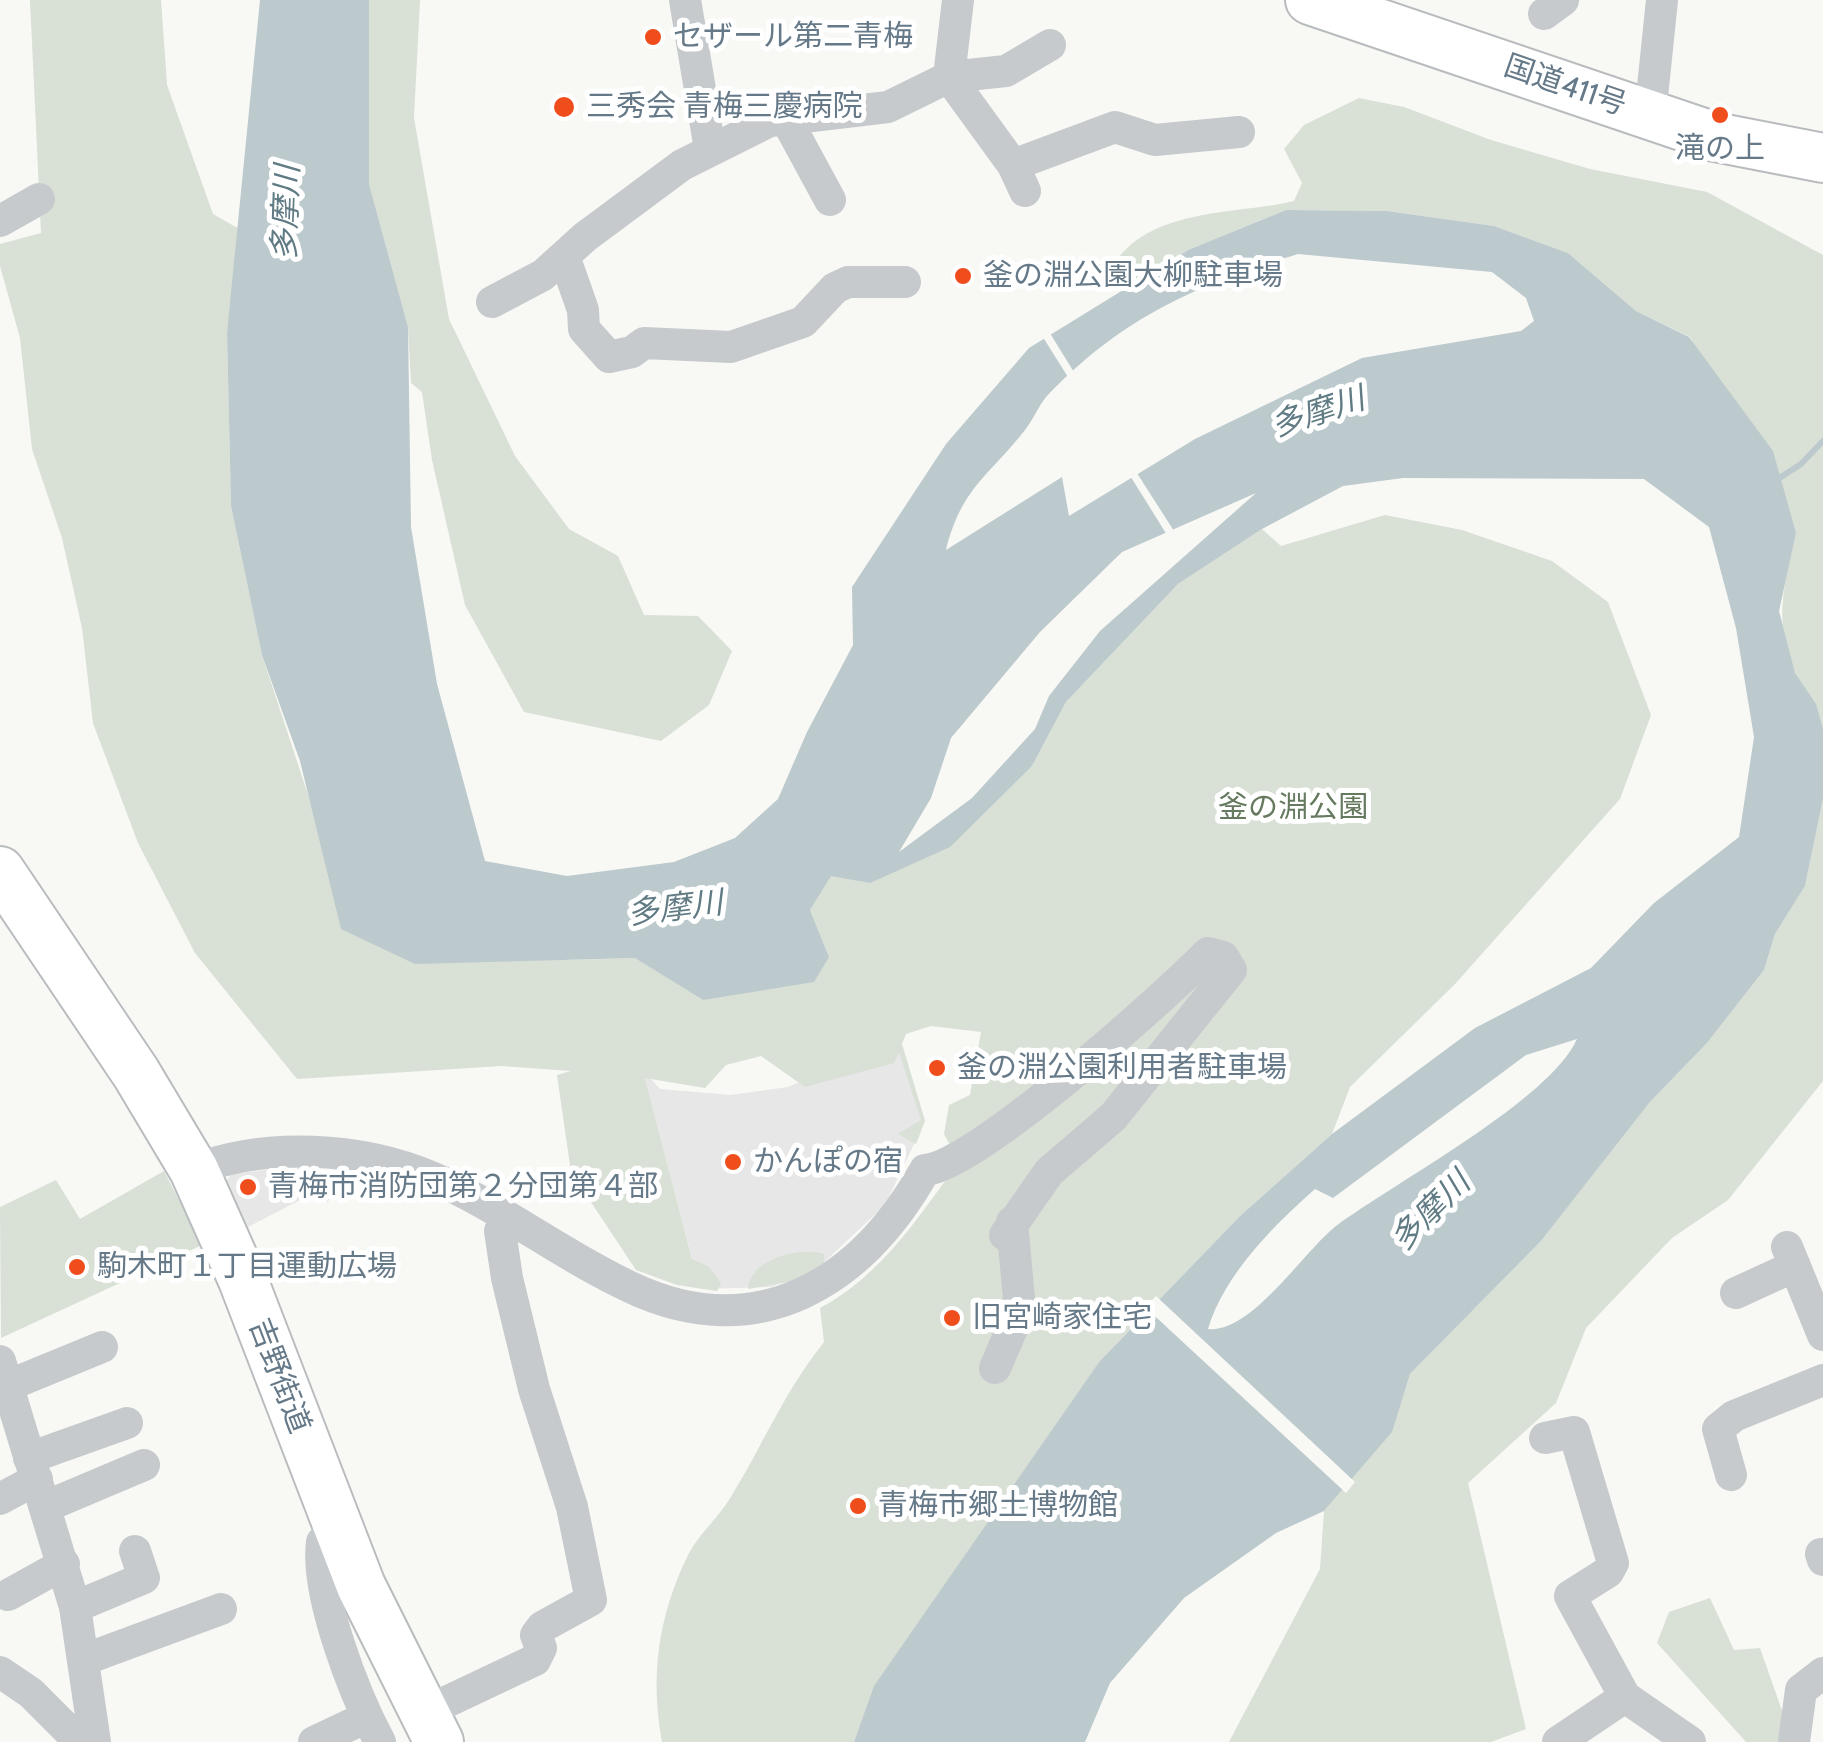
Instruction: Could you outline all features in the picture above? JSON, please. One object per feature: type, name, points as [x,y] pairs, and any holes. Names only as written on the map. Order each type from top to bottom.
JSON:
[{"type":"highway","name":"国道411号","points":[[1310,0],[1650,116],[1757,148],[1823,158]]},
{"type":"highway","name":"吉野街道","points":[[0,871],[136,1074],[194,1170],[243,1280],[336,1528],[431,1728]]},
{"type":"street","points":[[684,0],[710,149]]},
{"type":"street","points":[[958,0],[950,77],[1019,178],[1115,127],[1155,140],[1225,127]]},
{"type":"street","points":[[1650,116],[1662,0]]},
{"type":"street","points":[[492,302],[532,283],[654,186],[710,149],[785,117],[888,107],[950,77],[1006,71],[1050,46]]},
{"type":"street","points":[[785,117],[830,200]]},
{"type":"street","points":[[0,221],[39,199]]},
{"type":"street","points":[[564,256],[583,310],[584,329],[609,357],[632,352],[644,344],[731,348],[802,322],[835,288],[848,282],[906,282]]},
{"type":"street","points":[[194,1170],[248,1152],[309,1151],[429,1176],[653,1297],[700,1306],[755,1306],[796,1298],[830,1280],[896,1218],[925,1170],[940,1169],[1080,1067],[1158,1003],[1208,953],[1222,957],[1231,970],[1127,1101],[1049,1172],[1009,1229],[1020,1310],[995,1368]]},
{"type":"street","points":[[431,1728],[536,1660],[541,1648],[536,1635],[542,1627],[591,1600],[572,1506],[534,1389],[507,1278],[500,1231],[505,1218]]},
{"type":"street","points":[[1736,1292],[1791,1256],[1823,1334]]},
{"type":"street","points":[[94,1742],[75,1607],[4,1373],[102,1347]]},
{"type":"street","points":[[1731,1475],[1718,1428],[1734,1416],[1823,1380]]},
{"type":"street","points":[[0,1499],[38,1481],[127,1423]]},
{"type":"street","points":[[1545,1438],[1574,1432],[1613,1563],[1608,1572],[1561,1583],[1626,1697],[1690,1742]]},
{"type":"street","points":[[38,1481],[144,1466]]},
{"type":"street","points":[[314,1742],[374,1730],[346,1669],[321,1552],[322,1542],[336,1528]]},
{"type":"street","points":[[75,1607],[144,1578],[135,1551]]},
{"type":"street","points":[[8,1595],[64,1564]]},
{"type":"street","points":[[84,1660],[199,1609]]},
{"type":"street","points":[[0,1672],[32,1694],[80,1742]]},
{"type":"street","points":[[1794,1742],[1801,1690],[1823,1674]]},
{"type":"street","points":[[1558,1742],[1626,1697]]},
{"type":"shaded area","points":[[900,1038],[925,1121],[885,1205],[818,1268],[771,1287],[700,1289],[643,1070],[660,1089],[731,1095],[788,1087]]},
{"type":"shaded area","points":[[300,1166],[341,1174],[328,1202],[310,1195],[246,1228],[222,1188],[231,1174]]},
{"type":"green space","name":"釜の淵公園","points":[[30,0],[161,0],[167,85],[213,214],[241,230],[227,333],[231,506],[262,655],[318,825],[567,960],[636,958],[703,1000],[829,957],[810,910],[831,875],[870,883],[1032,766],[1066,702],[1178,584],[1262,529],[1281,546],[1385,515],[1462,530],[1552,561],[1608,602],[1651,715],[1620,799],[1455,984],[1350,1087],[1332,1134],[1240,1216],[1099,1362],[875,1686],[854,1742],[662,1742],[657,1670],[663,1624],[688,1555],[729,1500],[785,1401],[824,1342],[820,1308],[842,1295],[880,1262],[959,1162],[944,1134],[949,1105],[970,1095],[981,1032],[931,1026],[906,1034],[902,1044],[925,1121],[916,1144],[898,1134],[921,1120],[899,1052],[894,1063],[805,1087],[761,1056],[726,1065],[705,1088],[645,1078],[692,1259],[709,1267],[721,1283],[717,1291],[677,1285],[636,1270],[571,1172],[557,1075],[571,1071],[501,1066],[297,1079],[195,953],[138,843],[93,723],[82,628],[62,538],[32,449],[20,338],[0,266],[0,244],[41,233]]},
{"type":"green space","points":[[369,0],[420,0],[414,118],[449,319],[515,456],[569,529],[618,556],[644,615],[698,616],[732,651],[709,705],[661,741],[524,712],[465,605],[432,460],[422,392],[411,383],[408,327],[369,184]]},
{"type":"green space","points":[[1359,98],[1404,107],[1491,140],[1590,169],[1707,192],[1823,255],[1823,729],[1795,673],[1784,638],[1783,603],[1796,533],[1690,337],[1636,311],[1568,253],[1494,226],[1387,211],[1286,210],[1188,250],[1121,290],[1112,268],[1127,248],[1147,234],[1194,217],[1294,201],[1302,183],[1284,149],[1304,125]]},
{"type":"green space","points":[[1823,799],[1823,1081],[1728,1200],[1672,1238],[1586,1328],[1556,1403],[1468,1483],[1526,1729],[1491,1742],[1229,1742],[1320,1569],[1324,1511],[1391,1432],[1410,1374],[1541,1241],[1650,1102],[1707,1043],[1764,970],[1775,934],[1805,886]]},
{"type":"green space","name":"駒木町１丁目運動広場","points":[[164,1171],[202,1245],[1,1338],[0,1207],[56,1180],[80,1219]]},
{"type":"green space","points":[[389,1182],[419,1191],[419,1201],[389,1199]]},
{"type":"green space","points":[[824,1254],[824,1263],[794,1281],[748,1289],[764,1264],[784,1255]]},
{"type":"green space","points":[[1710,1598],[1734,1650],[1760,1648],[1793,1742],[1746,1742],[1657,1643],[1669,1612]]},
{"type":"water","name":"多摩川","points":[[260,0],[369,0],[369,184],[408,327],[411,527],[437,684],[485,861],[567,876],[674,862],[735,838],[778,799],[807,732],[853,645],[852,587],[946,444],[1029,348],[1188,250],[1286,210],[1387,211],[1494,226],[1568,253],[1636,311],[1689,337],[1773,451],[1796,533],[1779,611],[1795,673],[1816,704],[1823,729],[1823,799],[1805,886],[1775,934],[1764,970],[1707,1043],[1650,1102],[1541,1241],[1410,1374],[1392,1432],[1324,1511],[1276,1533],[1184,1598],[1110,1683],[1085,1742],[854,1742],[874,1686],[1099,1362],[1240,1216],[1332,1134],[1475,1028],[1591,968],[1654,903],[1739,837],[1754,737],[1736,628],[1709,527],[1644,479],[1403,478],[1343,486],[1262,529],[1178,584],[1066,702],[1032,766],[950,847],[870,883],[831,876],[810,910],[829,957],[814,982],[703,1000],[635,958],[415,964],[341,929],[300,761],[262,655],[231,506],[227,333]],"holes":[[[1298,254],[1492,272],[1526,298],[1534,321],[1521,331],[1362,358],[1195,439],[1069,516],[1062,477],[946,550],[968,497],[1025,430],[1046,397],[1074,369],[1132,325],[1193,292]],[[1256,493],[1100,631],[1049,696],[1035,729],[972,798],[899,852],[931,798],[951,738],[1040,632],[1122,552]],[[1577,1039],[1561,1063],[1504,1114],[1336,1226],[1242,1319],[1208,1329],[1238,1270],[1283,1218],[1315,1189],[1333,1198],[1526,1055]]]},
{"type":"pier","points":[[1048,330],[1077,377],[1071,382],[1041,334]]},
{"type":"pier","points":[[1135,470],[1174,531],[1167,535],[1129,474]]},
{"type":"pier","points":[[1156,1296],[1355,1482],[1346,1493],[1145,1307]]},
{"type":"waterway","points":[[1775,481],[1801,464],[1823,441]]},
{"type":"place","name":"セザール第二青梅","points":[[653,37]]},
{"type":"place","name":"三秀会 青梅三慶病院","points":[[564,107]]},
{"type":"place","name":"滝の上","points":[[1720,115]]},
{"type":"place","name":"釜の淵公園大柳駐車場","points":[[963,276]]},
{"type":"place","name":"釜の淵公園利用者駐車場","points":[[937,1068]]},
{"type":"place","name":"かんぽの宿","points":[[733,1162]]},
{"type":"place","name":"青梅市消防団第２分団第４部","points":[[248,1187]]},
{"type":"place","name":"駒木町１丁目運動広場","points":[[77,1267]]},
{"type":"place","name":"旧宮崎家住宅","points":[[952,1318]]},
{"type":"place","name":"青梅市郷土博物館","points":[[858,1506]]}]
